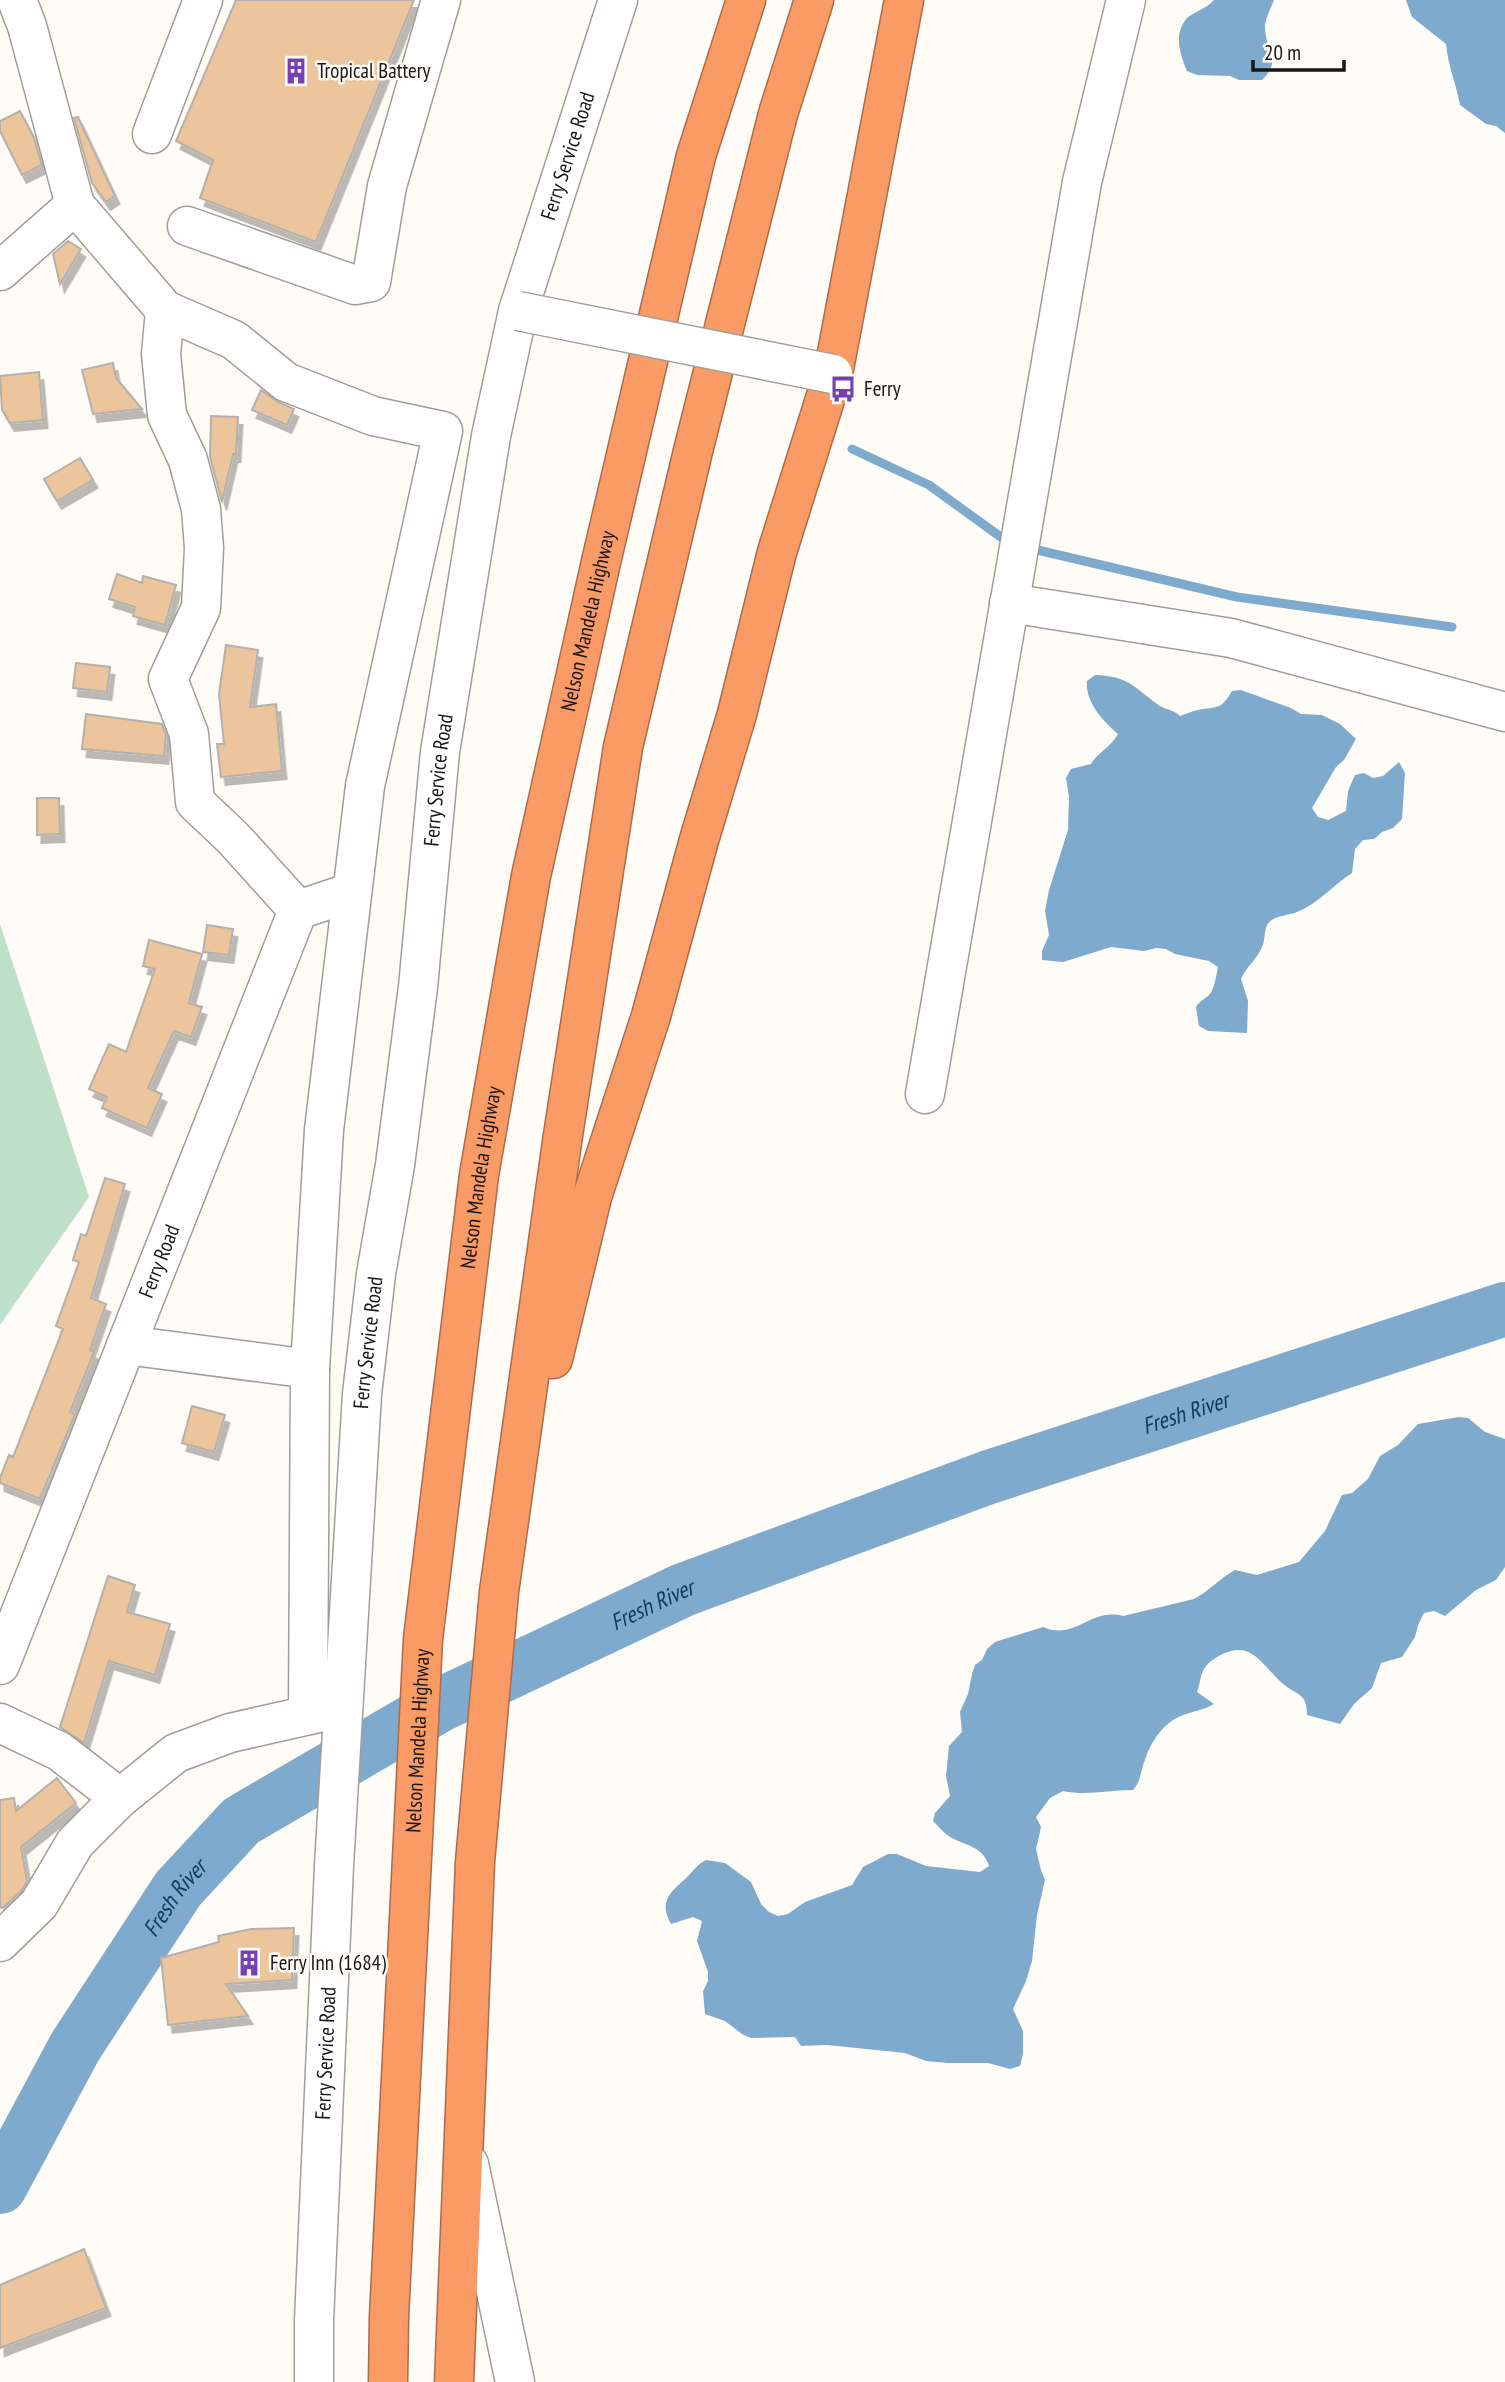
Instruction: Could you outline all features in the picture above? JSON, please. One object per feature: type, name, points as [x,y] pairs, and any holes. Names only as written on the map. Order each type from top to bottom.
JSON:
[{"type":"highway","name":"Nelson Mandela Highway","points":[[388,2382],[423,1639],[479,1175],[531,876],[601,562],[696,156],[746,0]]},
{"type":"highway","points":[[454,2382],[475,1863],[499,1592],[560,1156],[623,747],[693,452],[778,114],[814,0]]},
{"type":"highway","points":[[509,1511],[555,1355],[592,1197],[652,1016],[699,841],[737,715],[777,552],[833,374],[904,0]]},
{"type":"street","points":[[0,1942],[38,1904],[75,1843],[120,1798],[176,1753],[230,1733],[326,1712],[310,1369],[324,1130],[365,786],[443,431],[373,416],[286,382],[234,340],[165,310],[75,205],[27,26],[17,0]]},
{"type":"street","points":[[152,134],[203,0]]},
{"type":"street","points":[[187,226],[355,285],[371,282],[387,186],[441,0]]},
{"type":"street","name":"Ferry Service Road","points":[[314,2382],[314,2321],[334,1866],[326,1712],[376,1274],[395,1165],[418,987],[440,752],[491,436],[518,311],[618,0]]},
{"type":"street","points":[[925,1094],[1082,182],[1126,0]]},
{"type":"street","points":[[0,271],[75,205]]},
{"type":"street","points":[[165,310],[161,354],[167,415],[188,460],[201,509],[204,548],[201,608],[168,679],[188,734],[195,803],[234,839],[298,910],[352,892]]},
{"type":"street","points":[[518,311],[833,374]]},
{"type":"street","points":[[1010,603],[1231,638],[1505,712]]},
{"type":"street","name":"Ferry Road","points":[[0,1665],[298,910]]},
{"type":"street","points":[[126,1345],[310,1369]]},
{"type":"street","points":[[0,1723],[59,1751],[120,1798]]},
{"type":"street","points":[[464,2142],[515,2382]]},
{"type":"green space","points":[[0,924],[89,1197],[0,1325]]},
{"type":"water","points":[[1214,0],[1274,0],[1265,27],[1272,61],[1262,80],[1197,75],[1187,71],[1180,51],[1180,31],[1187,18]]},
{"type":"water","points":[[1406,0],[1505,0],[1505,133],[1496,126],[1486,124],[1460,105],[1446,44],[1412,17]]},
{"type":"water","points":[[1095,675],[1124,681],[1160,706],[1180,716],[1218,706],[1232,691],[1241,690],[1301,714],[1322,715],[1340,724],[1356,739],[1312,808],[1318,817],[1328,820],[1346,811],[1348,791],[1355,775],[1364,773],[1373,778],[1383,776],[1399,762],[1405,773],[1402,819],[1374,839],[1363,840],[1355,849],[1352,873],[1319,899],[1305,909],[1273,919],[1267,925],[1263,945],[1241,979],[1248,1001],[1247,1033],[1208,1031],[1199,1026],[1196,1007],[1211,992],[1218,967],[1209,961],[1175,954],[1166,949],[1144,951],[1111,947],[1063,962],[1042,960],[1042,951],[1049,935],[1045,911],[1049,890],[1068,830],[1069,797],[1066,778],[1071,769],[1091,764],[1118,734],[1092,704],[1087,681]]},
{"type":"water","points":[[1468,1418],[1485,1432],[1505,1439],[1505,1567],[1496,1580],[1476,1590],[1445,1616],[1434,1611],[1424,1613],[1415,1637],[1402,1657],[1381,1663],[1372,1688],[1354,1704],[1340,1724],[1307,1715],[1303,1698],[1282,1683],[1255,1656],[1239,1650],[1219,1656],[1204,1668],[1197,1692],[1214,1704],[1176,1718],[1164,1727],[1151,1746],[1133,1790],[1089,1793],[1063,1791],[1050,1798],[1036,1817],[1041,1827],[1036,1849],[1045,1880],[1037,1915],[1032,1961],[1013,2009],[1023,2031],[1020,2066],[1010,2069],[988,2063],[926,2061],[905,2053],[827,2045],[801,2046],[795,2037],[751,2038],[725,2021],[705,2014],[703,1991],[708,1981],[708,1972],[697,1941],[702,1921],[693,1917],[671,1924],[666,1910],[670,1894],[699,1864],[706,1860],[725,1863],[751,1882],[761,1904],[778,1916],[788,1914],[805,1902],[852,1885],[863,1867],[888,1854],[897,1854],[926,1866],[980,1872],[989,1866],[983,1854],[950,1837],[933,1821],[935,1813],[950,1796],[946,1776],[949,1746],[962,1732],[960,1712],[968,1694],[975,1665],[982,1660],[987,1649],[995,1642],[1043,1627],[1065,1630],[1101,1616],[1123,1616],[1194,1599],[1235,1570],[1257,1575],[1299,1562],[1325,1531],[1342,1495],[1352,1493],[1368,1479],[1380,1456],[1398,1445],[1418,1424]]},
{"type":"building","name":"Tropical Battery","points":[[236,0],[414,0],[316,242],[200,198],[213,160],[176,141]]},
{"type":"building","points":[[20,111],[34,138],[42,165],[22,175],[0,131],[0,121]]},
{"type":"building","points":[[78,117],[115,196],[106,202],[92,183],[74,118]]},
{"type":"building","points":[[68,241],[81,249],[60,284],[53,254]]},
{"type":"building","points":[[113,363],[116,378],[142,409],[93,414],[82,370]]},
{"type":"building","points":[[39,372],[43,420],[10,423],[2,410],[0,376]]},
{"type":"building","points":[[261,390],[294,409],[287,425],[252,410]]},
{"type":"building","points":[[211,416],[238,417],[236,454],[233,454],[222,502],[210,457]]},
{"type":"building","points":[[80,458],[93,480],[57,501],[44,479]]},
{"type":"building","points":[[117,574],[142,583],[143,576],[176,585],[165,625],[133,616],[135,607],[109,599]]},
{"type":"building","points":[[226,645],[258,650],[250,707],[276,704],[282,771],[221,777],[217,744],[224,744],[219,694]]},
{"type":"building","points":[[76,663],[110,667],[107,692],[73,688]]},
{"type":"building","points":[[86,714],[162,724],[166,735],[164,756],[82,749]]},
{"type":"building","points":[[37,798],[59,798],[60,834],[37,835]]},
{"type":"building","points":[[207,925],[233,929],[229,955],[203,952]]},
{"type":"building","points":[[149,940],[202,954],[189,1003],[202,1007],[191,1037],[174,1031],[148,1088],[162,1094],[147,1128],[102,1108],[107,1097],[89,1089],[109,1044],[126,1052],[155,969],[143,966]]},
{"type":"building","points":[[105,1178],[125,1184],[91,1298],[106,1304],[90,1350],[94,1352],[70,1412],[75,1414],[40,1499],[0,1483],[0,1478],[9,1455],[13,1457],[63,1329],[56,1326],[79,1262],[73,1260],[81,1234],[86,1236]]},
{"type":"building","points":[[192,1406],[225,1415],[214,1452],[182,1443]]},
{"type":"building","points":[[108,1576],[135,1585],[127,1612],[170,1624],[155,1675],[109,1661],[84,1743],[60,1727]]},
{"type":"building","points":[[57,1778],[76,1803],[21,1847],[27,1881],[22,1890],[0,1908],[0,1800],[14,1798],[16,1811]]},
{"type":"building","points":[[294,1928],[292,1980],[226,1984],[248,2016],[168,2025],[161,1958],[219,1942],[218,1936],[251,1929]]},
{"type":"building","points":[[84,2249],[106,2308],[0,2348],[0,2285]]},
{"type":"waterway","points":[[852,449],[929,485],[1009,543]]},
{"type":"waterway","points":[[1029,548],[1237,597],[1452,627]]},
{"type":"waterway","name":"Fresh River","points":[[0,2187],[75,2047],[178,1889],[241,1821],[442,1704],[683,1590],[989,1477],[1505,1309]]},
{"type":"place","name":"Tropical Battery","points":[[296,71]]},
{"type":"place","name":"Ferry","points":[[843,389]]},
{"type":"place","name":"Ferry Inn (1684)","points":[[249,1963]]}]
